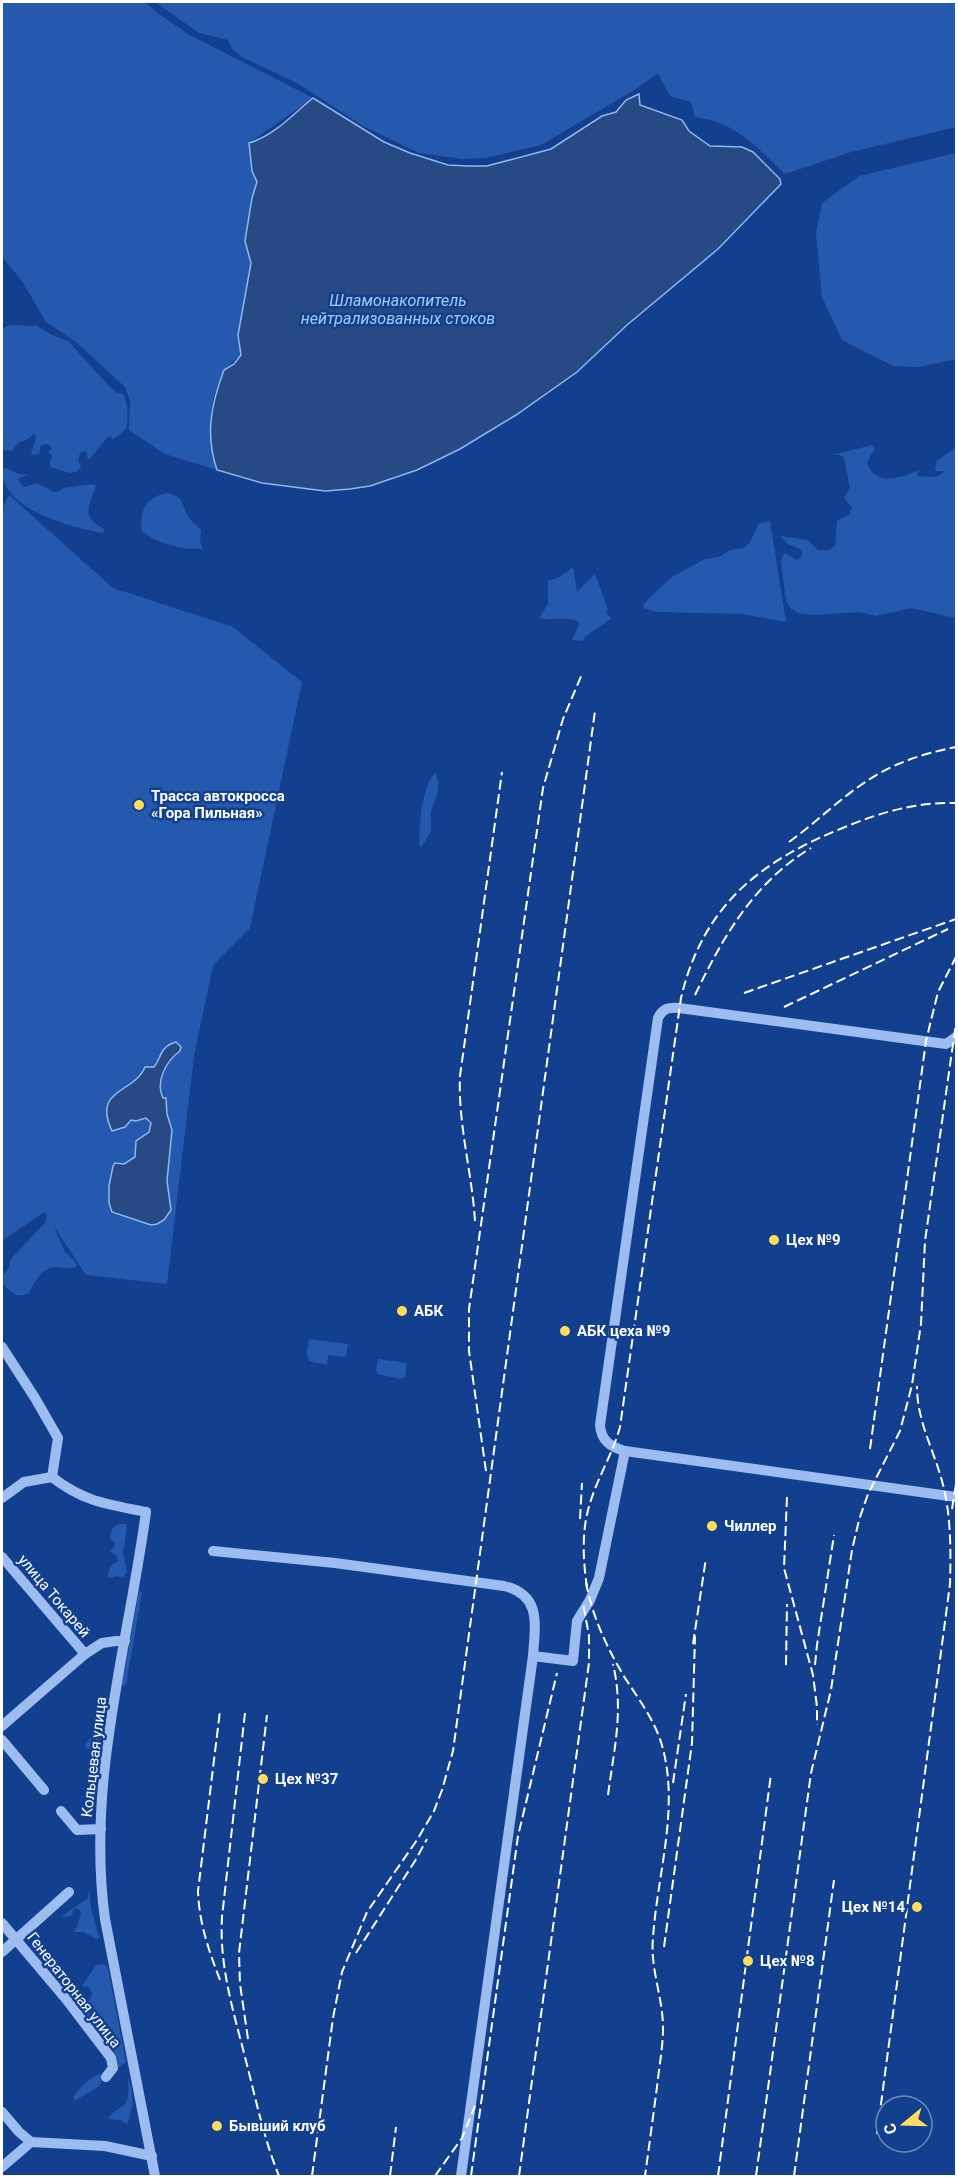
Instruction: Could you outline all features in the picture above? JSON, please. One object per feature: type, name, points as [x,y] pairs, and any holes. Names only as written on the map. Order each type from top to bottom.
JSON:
[{"type":"street","points":[[957,1037],[946,1044],[679,1008],[670,1007],[663,1011],[658,1018],[600,1425],[604,1440],[625,1451],[957,1497]]},
{"type":"street","points":[[2,1347],[58,1438],[52,1477],[24,1482],[2,1498]]},
{"type":"street","points":[[533,1656],[573,1661],[577,1621],[590,1600],[599,1578],[625,1451]]},
{"type":"street","name":"Кольцевая улица","points":[[52,1477],[68,1490],[90,1500],[146,1512],[105,1766],[101,1829],[102,1893],[105,1919],[155,2176]]},
{"type":"street","points":[[213,1551],[335,1563],[516,1588],[524,1594],[534,1610],[533,1656],[461,2176]]},
{"type":"street","name":"улица Токарей","points":[[2,1557],[85,1654]]},
{"type":"street","points":[[2,1726],[85,1654],[102,1643],[125,1641]]},
{"type":"street","points":[[2,1740],[44,1790]]},
{"type":"street","points":[[61,1811],[77,1830],[101,1829]]},
{"type":"street","points":[[2,1952],[69,1892]]},
{"type":"street","name":"Генераторная улица","points":[[2,1923],[66,1999],[111,2058],[113,2068],[106,2077]]},
{"type":"street","points":[[2,2112],[31,2142],[105,2146],[152,2156]]},
{"type":"street","points":[[2,2167],[31,2142]]},
{"type":"shaded area","points":[[2,2],[145,2],[188,34],[313,98],[249,143],[252,171],[257,182],[252,198],[246,241],[251,263],[238,335],[241,355],[225,369],[218,383],[212,407],[211,446],[217,470],[165,454],[129,430],[130,401],[125,387],[76,342],[46,322],[22,281],[2,257]]},
{"type":"shaded area","points":[[155,2],[956,2],[956,127],[851,152],[785,174],[755,145],[734,130],[722,124],[695,117],[691,102],[670,96],[658,73],[636,89],[541,145],[485,158],[462,159],[419,153],[363,126],[297,83],[242,57],[232,49],[228,40],[199,33]]},
{"type":"shaded area","points":[[956,153],[956,359],[919,367],[893,366],[842,340],[822,297],[816,233],[822,203],[859,176]]},
{"type":"shaded area","points":[[9,325],[37,326],[68,341],[110,387],[117,393],[123,394],[127,406],[127,427],[112,439],[111,436],[108,438],[88,460],[86,451],[80,453],[78,460],[81,468],[76,472],[70,473],[51,467],[52,455],[48,452],[52,448],[48,444],[41,445],[39,454],[31,455],[36,437],[34,434],[19,442],[12,451],[2,450],[2,329]]},
{"type":"shaded area","points":[[872,445],[875,448],[867,462],[870,470],[882,478],[897,478],[919,470],[917,476],[936,477],[946,471],[936,471],[937,461],[956,447],[956,618],[911,608],[876,616],[859,612],[815,615],[798,613],[790,608],[786,600],[781,562],[784,553],[797,560],[801,558],[802,553],[800,549],[788,544],[780,536],[807,540],[818,550],[829,550],[835,546],[837,521],[849,515],[852,507],[844,498],[850,488],[844,458],[840,455],[833,455]]},
{"type":"shaded area","points":[[6,468],[18,474],[28,475],[17,479],[24,487],[37,483],[53,492],[63,488],[93,484],[96,486],[88,510],[92,520],[104,529],[103,533],[74,527],[25,506],[13,496],[5,484],[2,470]]},
{"type":"shaded area","points":[[166,493],[182,501],[189,518],[201,530],[200,542],[203,550],[167,544],[142,531],[141,523],[145,506],[153,498]]},
{"type":"shaded area","name":"Трасса автокросса «Гора Пильная»","points":[[9,495],[113,588],[233,627],[302,682],[250,928],[213,965],[194,1056],[167,1284],[86,1275],[53,1225],[65,1252],[77,1266],[47,1269],[36,1280],[29,1293],[24,1295],[14,1294],[2,1283],[2,1275],[8,1270],[11,1259],[45,1223],[47,1216],[44,1212],[2,1241],[2,508]]},
{"type":"shaded area","points":[[770,521],[786,622],[743,614],[659,612],[645,609],[643,606],[648,599],[672,577],[705,559],[719,557],[730,550],[743,548],[750,543],[758,524]]},
{"type":"shaded area","points":[[573,567],[577,592],[595,574],[608,609],[606,613],[611,618],[582,641],[572,640],[580,623],[575,620],[539,618],[548,604],[548,581],[560,577]]},
{"type":"shaded area","points":[[435,773],[438,787],[431,811],[431,829],[420,848],[420,820],[424,797]]},
{"type":"shaded area","points":[[309,1339],[348,1344],[346,1357],[328,1355],[327,1365],[309,1361],[307,1354]]},
{"type":"shaded area","points":[[378,1359],[407,1363],[405,1377],[400,1379],[378,1374],[376,1370]]},
{"type":"shaded area","points":[[118,1524],[126,1524],[127,1527],[123,1553],[127,1572],[123,1577],[110,1578],[108,1577],[109,1569],[118,1561],[117,1556],[110,1552],[116,1544],[110,1538],[112,1529]]},
{"type":"shaded area","points":[[139,1591],[142,1592],[126,1685],[122,1686]]},
{"type":"shaded area","points":[[101,1706],[99,1746],[92,1750],[85,1745],[92,1736]]},
{"type":"shaded area","points":[[89,1889],[91,1908],[99,1938],[97,1939],[83,1932],[74,1932],[81,1913],[79,1909],[74,1909],[71,1916],[61,1917],[88,1898]]},
{"type":"shaded area","points":[[105,1964],[108,1969],[126,2062],[118,2068],[114,2066],[102,2039],[103,2021],[92,2026],[87,2021],[86,2014],[76,2003],[81,1996],[88,2000],[91,1999],[92,1993],[89,1987],[82,1986],[96,1965]]},
{"type":"shaded area","points":[[103,2074],[104,2078],[98,2087],[74,2101],[74,2096],[87,2082]]},
{"type":"shaded area","points":[[128,2077],[132,2101],[127,2124],[121,2120],[108,2119],[126,2103]]},
{"type":"water","name":"Шламонакопитель нейтрализованных стоков","points":[[639,94],[640,105],[682,120],[689,131],[710,146],[742,147],[753,152],[780,179],[781,184],[718,249],[627,325],[577,372],[516,415],[460,449],[417,470],[370,486],[325,491],[262,483],[217,470],[211,444],[213,407],[224,370],[234,364],[241,355],[238,335],[251,263],[245,241],[257,182],[252,171],[249,143],[275,130],[313,98],[384,142],[410,153],[448,165],[487,166],[551,149],[602,116],[616,112],[626,100]]},
{"type":"water","points":[[176,1042],[181,1047],[180,1051],[166,1066],[160,1085],[163,1098],[166,1098],[167,1114],[172,1130],[167,1181],[171,1210],[164,1220],[151,1225],[112,1212],[109,1203],[109,1186],[115,1163],[124,1164],[135,1157],[136,1141],[149,1132],[151,1123],[146,1118],[131,1120],[125,1127],[112,1131],[107,1117],[107,1107],[117,1093],[140,1076],[145,1067],[154,1067],[164,1049]]},
{"type":"railway","points":[[486,1471],[469,1351],[469,1309],[543,788],[563,719],[582,674]]},
{"type":"railway","points":[[312,2176],[333,2018],[342,1972],[367,1912],[417,1840],[434,1811],[453,1751],[595,711]]},
{"type":"railway","points":[[789,842],[859,786],[880,773],[912,759],[956,747]]},
{"type":"railway","points":[[475,1221],[461,1113],[460,1076],[502,772]]},
{"type":"railway","points":[[587,1588],[584,1533],[594,1491],[620,1427],[681,998],[691,965],[704,937],[720,912],[739,890],[787,855],[814,840],[886,813],[913,806],[956,803]]},
{"type":"railway","points":[[695,995],[717,952],[742,912],[773,877],[811,848]]},
{"type":"railway","points":[[744,993],[956,919]]},
{"type":"railway","points":[[784,1007],[948,929]]},
{"type":"railway","points":[[870,1449],[926,1041],[938,992],[956,957]]},
{"type":"railway","points":[[756,2176],[811,1773],[831,1690],[852,1550],[868,1494],[900,1431],[912,1385],[921,1324],[925,1241],[956,1023]]},
{"type":"railway","points":[[882,2094],[950,1584],[947,1506],[942,1481],[923,1423],[917,1386]]},
{"type":"railway","points":[[580,1519],[582,1483]]},
{"type":"railway","points":[[952,1509],[956,1484]]},
{"type":"railway","points":[[787,1497],[784,1568],[813,1675],[817,1725]]},
{"type":"railway","points":[[815,1665],[834,1535]]},
{"type":"railway","points":[[693,1644],[706,1558]]},
{"type":"railway","points":[[586,1582],[592,1607],[606,1643],[656,1730],[663,1749],[667,1772],[668,1820],[655,1915],[653,1949],[663,2035],[645,2176]]},
{"type":"railway","points":[[519,2176],[589,1663],[589,1636],[583,1603]]},
{"type":"railway","points":[[786,1665],[787,1604]]},
{"type":"railway","points":[[664,1947],[692,1743],[695,1636]]},
{"type":"railway","points":[[608,1795],[618,1714],[613,1664]]},
{"type":"railway","points":[[471,2176],[518,1836],[557,1673]]},
{"type":"railway","points":[[673,1783],[686,1694]]},
{"type":"railway","points":[[220,1711],[198,1891],[202,1926],[220,1980]]},
{"type":"railway","points":[[245,1713],[222,1917],[223,1954],[228,1990],[265,2134],[279,2176]]},
{"type":"railway","points":[[248,2039],[240,1984],[239,1953],[267,1715]]},
{"type":"railway","points":[[718,2176],[771,1774]]},
{"type":"railway","points":[[356,1953],[427,1839]]},
{"type":"railway","points":[[794,2176],[834,1880]]},
{"type":"railway","points":[[435,2176],[462,2138],[475,2106]]},
{"type":"railway","points":[[390,2176],[396,2127]]},
{"type":"place","name":"Трасса автокросса «Гора Пильная»","points":[[139,805]]},
{"type":"place","name":"Цех №9","points":[[774,1240]]},
{"type":"place","name":"АБК","points":[[402,1311]]},
{"type":"place","name":"АБК цеха №9","points":[[565,1331]]},
{"type":"place","name":"Чиллер","points":[[712,1526]]},
{"type":"place","name":"Цех №37","points":[[263,1779]]},
{"type":"place","name":"Цех №14","points":[[917,1907]]},
{"type":"place","name":"Цех №8","points":[[748,1961]]},
{"type":"place","name":"Бывший клуб","points":[[217,2126]]}]
